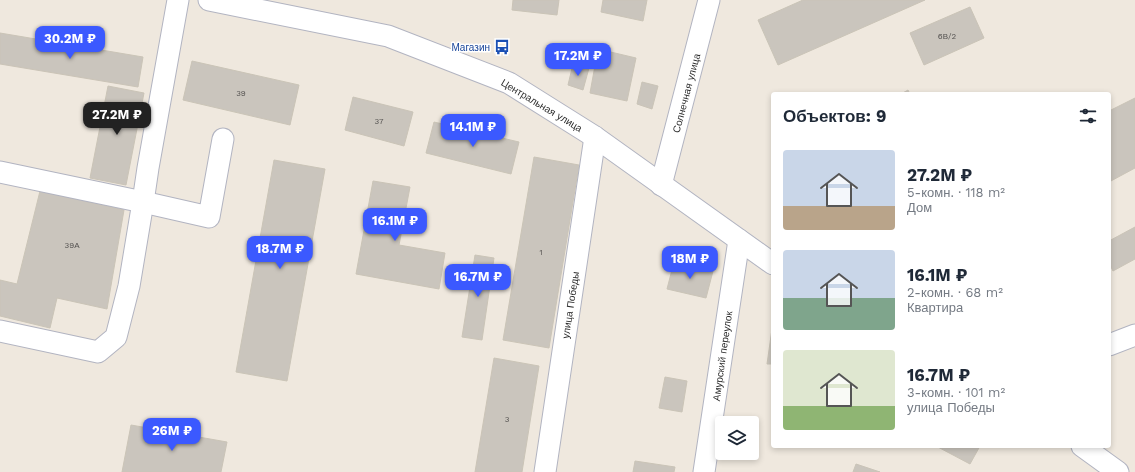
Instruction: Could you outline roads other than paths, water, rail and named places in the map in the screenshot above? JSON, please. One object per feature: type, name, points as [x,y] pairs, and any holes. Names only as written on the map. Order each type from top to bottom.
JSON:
[{"type":"street","points":[[0,331],[98,352],[116,337],[129,286],[178,0]]},
{"type":"street","name":"Солнечная улица","points":[[662,185],[709,0]]},
{"type":"street","name":"Центральная улица","points":[[216,1],[388,36],[509,83],[595,137],[771,263]]},
{"type":"street","name":"улица Победы","points":[[545,472],[595,137]]},
{"type":"street","points":[[0,172],[209,217],[223,139]]},
{"type":"street","name":"Амурский переулок","points":[[704,472],[739,240]]},
{"type":"street","points":[[1111,344],[1135,335]]},
{"type":"street","points":[[1085,448],[1118,472]]},
{"type":"place","name":"Магазин","points":[[502,47]]}]
